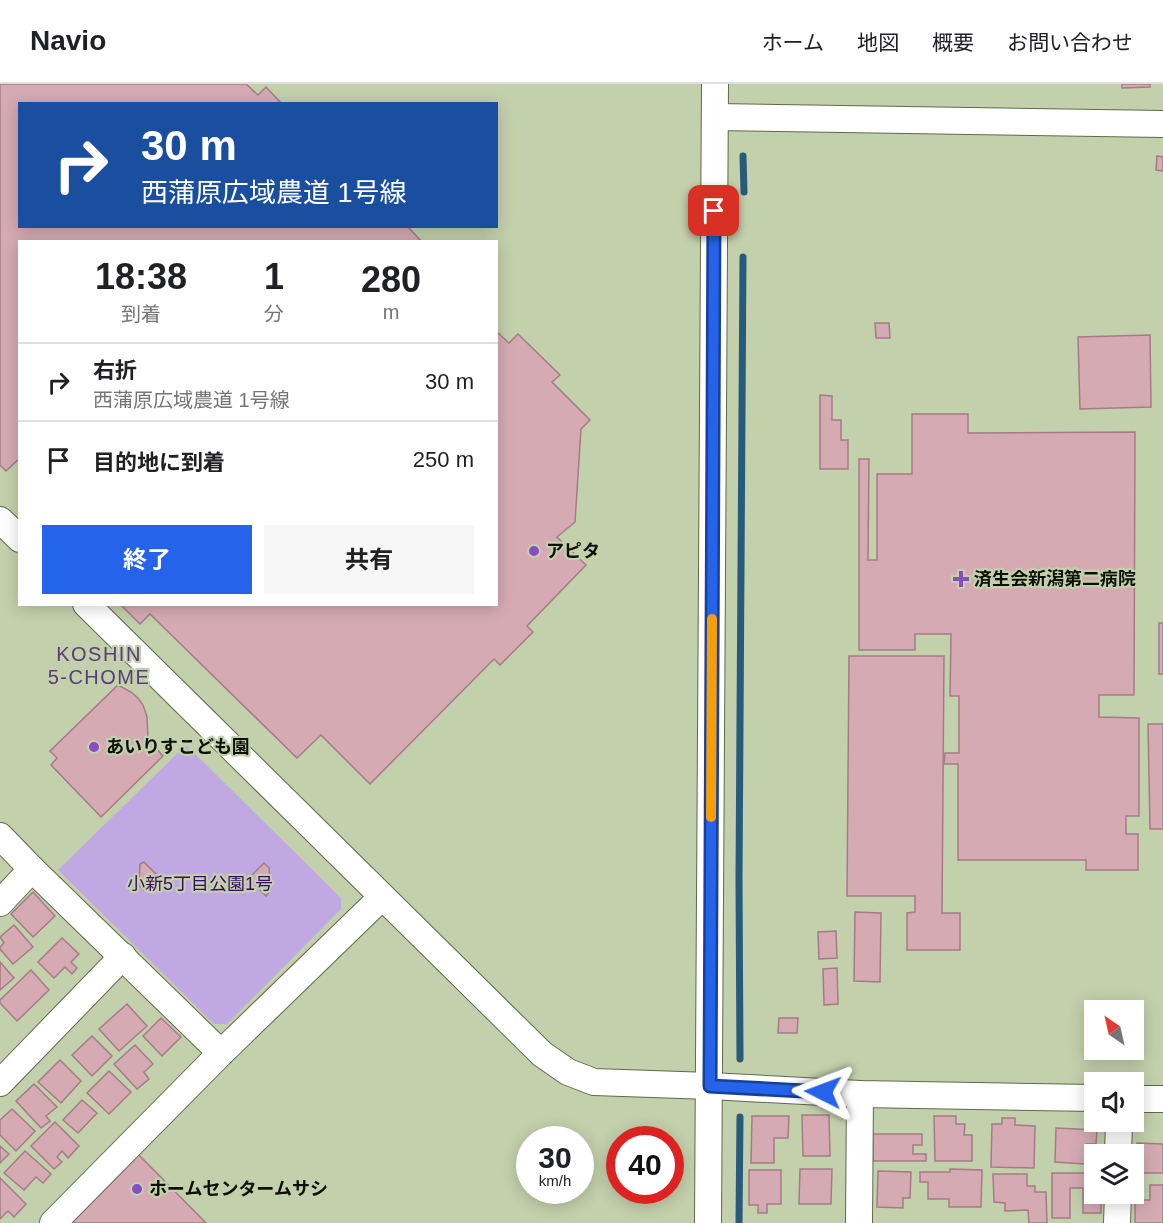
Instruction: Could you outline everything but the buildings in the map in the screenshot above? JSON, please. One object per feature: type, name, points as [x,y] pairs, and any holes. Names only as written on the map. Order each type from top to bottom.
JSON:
[{"type":"street","points":[[708,1223],[715,84]]},
{"type":"street","points":[[715,117],[1163,124]]},
{"type":"street","points":[[0,520],[18,537]]},
{"type":"street","points":[[88,606],[542,1054],[568,1072],[594,1082],[860,1094],[1084,1098]]},
{"type":"street","points":[[0,836],[221,1053]]},
{"type":"street","points":[[0,903],[32,869]]},
{"type":"street","points":[[53,1223],[221,1053],[382,897]]},
{"type":"street","points":[[0,1083],[123,956]]},
{"type":"street","points":[[859,1223],[860,1094]]},
{"type":"street","points":[[1144,1099],[1163,1099]]},
{"type":"street","points":[[1117,1223],[1118,1204]]},
{"type":"green space","name":"小新5丁目公園1号","points":[[186,745],[341,898],[341,909],[227,1024],[214,1024],[58,870]]},
{"type":"waterway","points":[[743,156],[744,192]]},
{"type":"waterway","points":[[740,1059],[743,257]]},
{"type":"waterway","points":[[739,1223],[740,1117]]},
{"type":"slow traffic","points":[[711,817],[712,619]]},
{"type":"place","name":"アピタ","points":[[534,551]]},
{"type":"place","name":"済生会新潟第二病院","points":[[961,579]]},
{"type":"place","name":"あいりすこども園","points":[[94,747]]},
{"type":"place","name":"ホームセンタームサシ","points":[[137,1189]]},
{"type":"district","name":"KOSHIN 5-CHOME","points":[[99,666]]},
{"type":"route","points":[[714,211],[710,1086],[823,1092]]}]
